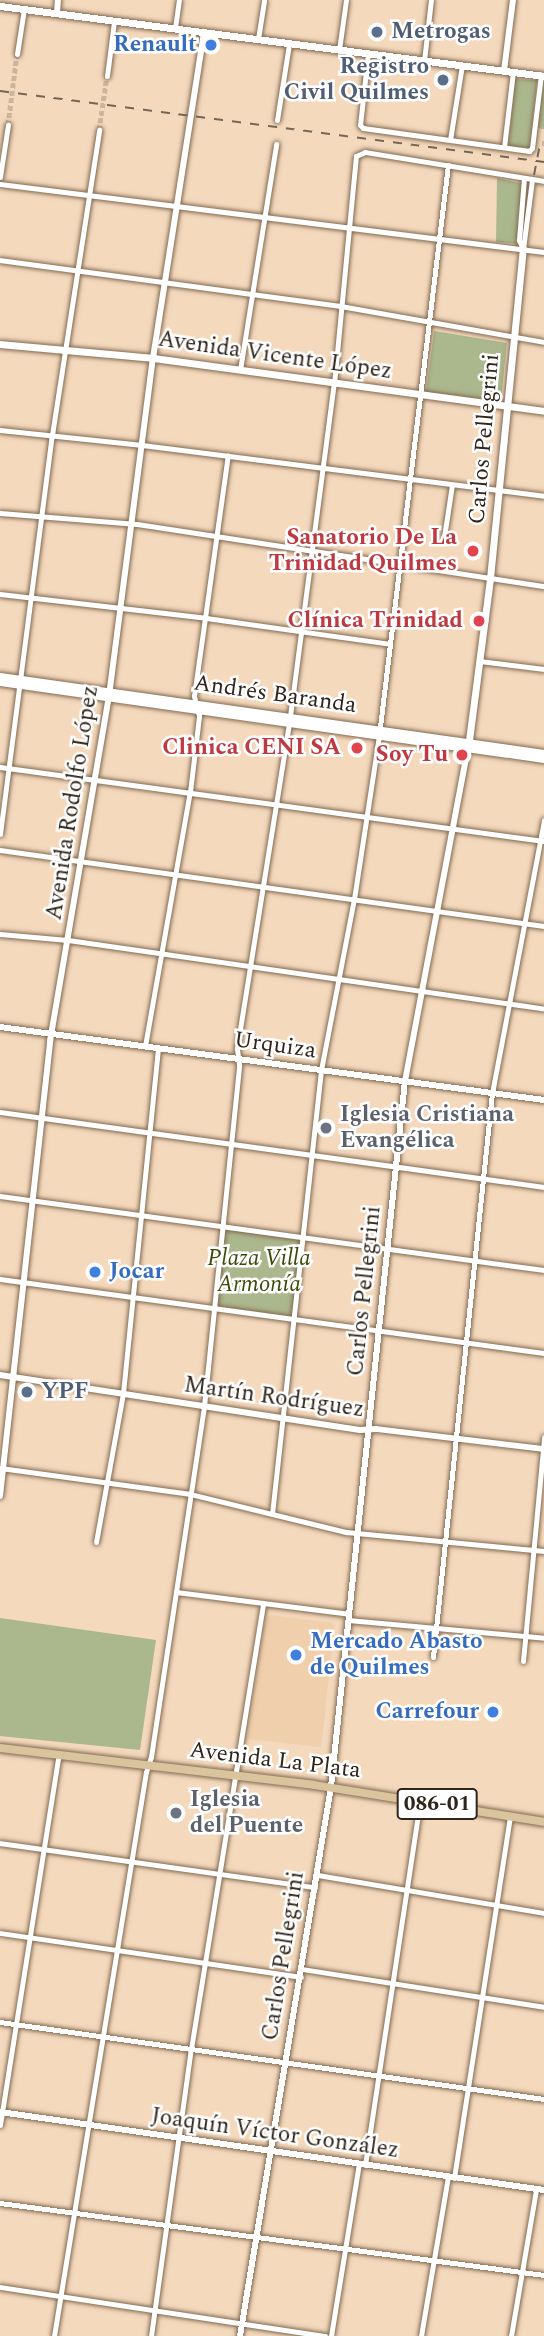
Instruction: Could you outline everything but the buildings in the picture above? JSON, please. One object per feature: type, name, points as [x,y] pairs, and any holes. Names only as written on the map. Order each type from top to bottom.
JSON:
[{"type":"main road","points":[[0,6],[542,76]]},
{"type":"main road","name":"Carlos Pellegrini","points":[[469,746],[490,578],[523,249]]},
{"type":"main road","name":"Avenida Vicente López","points":[[0,344],[153,358],[544,411]]},
{"type":"main road","name":"Andrés Baranda","points":[[0,676],[22,682]]},
{"type":"main road","name":"Andrés Baranda","points":[[0,682],[22,682],[109,693],[544,759]]},
{"type":"main road","name":"Andrés Baranda","points":[[469,746],[544,754]]},
{"type":"main road","name":"Avenida La Plata","points":[[0,1748],[331,1787],[544,1822]]},
{"type":"street","points":[[57,13],[58,0]]},
{"type":"street","points":[[176,28],[179,0]]},
{"type":"street","points":[[258,39],[264,0]]},
{"type":"street","points":[[339,50],[346,0]]},
{"type":"street","points":[[424,61],[431,0]]},
{"type":"street","points":[[504,147],[513,0]]},
{"type":"street","points":[[17,54],[24,9]]},
{"type":"street","points":[[107,76],[114,20]]},
{"type":"street","name":"Avenida Rodolfo López","points":[[0,1496],[26,1282],[51,1034],[109,693],[153,358],[204,32]]},
{"type":"street","points":[[277,120],[289,44]]},
{"type":"street","points":[[368,53],[360,125],[363,128],[504,147],[531,150],[537,142],[535,131],[542,76]]},
{"type":"street","points":[[450,139],[462,65]]},
{"type":"street","points":[[0,177],[8,124]]},
{"type":"street","points":[[0,834],[22,682],[52,435],[99,130]]},
{"type":"street","points":[[535,131],[544,132]]},
{"type":"street","points":[[240,370],[276,144]]},
{"type":"street","points":[[54,2336],[149,1765],[204,1406],[231,1143],[237,1048],[290,719],[334,384],[356,156],[359,153],[448,164],[544,181]]},
{"type":"street","points":[[272,1514],[285,1418],[321,1070],[354,899],[379,732],[448,164]]},
{"type":"street","name":"Carlos Pellegrini","points":[[523,249],[519,240],[524,178]]},
{"type":"street","name":"Carlos Pellegrini","points":[[523,249],[532,180]]},
{"type":"street","points":[[0,184],[544,252]]},
{"type":"street","points":[[0,260],[340,306],[544,342]]},
{"type":"street","points":[[0,430],[142,444],[544,496]]},
{"type":"street","points":[[145,1046],[190,792],[206,618],[228,456]]},
{"type":"street","points":[[444,537],[452,485]]},
{"type":"street","points":[[0,513],[132,524],[544,586]]},
{"type":"street","points":[[0,594],[121,607],[390,644]]},
{"type":"street","points":[[480,661],[544,669]]},
{"type":"street","name":"Carlos Pellegrini","points":[[240,2336],[331,1787],[405,1082],[469,746]]},
{"type":"street","points":[[0,767],[542,841]]},
{"type":"street","points":[[433,1657],[492,1093],[544,820]]},
{"type":"street","points":[[0,850],[82,859],[544,926]]},
{"type":"street","points":[[0,934],[68,940],[544,1009]]},
{"type":"street","name":"Urquiza","points":[[0,1027],[544,1100]]},
{"type":"street","points":[[96,1542],[123,1393],[158,1048]]},
{"type":"street","points":[[0,1112],[544,1187]]},
{"type":"street","points":[[0,1196],[544,1270]]},
{"type":"street","points":[[0,1279],[544,1353]]},
{"type":"street","name":"Martín Rodríguez","points":[[0,1375],[369,1430],[543,1449]]},
{"type":"street","points":[[523,1661],[544,1437]]},
{"type":"street","points":[[2,1468],[190,1494],[358,1533],[544,1551]]},
{"type":"street","points":[[176,1592],[436,1629],[544,1638]]},
{"type":"street","points":[[151,2336],[191,2049],[263,1604]]},
{"type":"street","points":[[0,2125],[59,1754]]},
{"type":"street","points":[[331,2336],[378,2076],[420,1801]]},
{"type":"street","points":[[421,2336],[432,2260],[469,2088],[510,1816]]},
{"type":"street","points":[[0,1843],[315,1887]]},
{"type":"street","points":[[317,1875],[544,1913]]},
{"type":"street","points":[[0,1933],[206,1963],[392,1983],[544,2007]]},
{"type":"street","points":[[0,2022],[544,2099]]},
{"type":"street","name":"Joaquín Víctor González","points":[[1,2112],[542,2190]]},
{"type":"street","points":[[511,2336],[521,2272],[542,2190]]},
{"type":"street","points":[[0,2203],[544,2275]]},
{"type":"street","points":[[0,2287],[155,2313],[325,2336]]},
{"type":"shaded area","name":"Mercado Abasto de Quilmes","points":[[270,1615],[333,1623],[335,1626],[321,1747],[247,1739],[266,1618]]},
{"type":"green space","points":[[515,79],[537,80],[530,148],[508,147]]},
{"type":"green space","points":[[544,81],[544,129],[537,128]]},
{"type":"green space","points":[[497,178],[524,184],[521,244],[496,242]]},
{"type":"green space","points":[[434,331],[507,343],[501,401],[426,392]]},
{"type":"green space","name":"Plaza Villa Armonía","points":[[222,1226],[304,1238],[295,1319],[213,1308]]},
{"type":"green space","points":[[0,1618],[156,1640],[140,1750],[0,1736]]},
{"type":"tunnel","points":[[8,125],[17,54]]},
{"type":"tunnel","points":[[99,130],[107,76]]},
{"type":"railway","points":[[0,91],[544,162]]},
{"type":"railway","points":[[534,175],[540,143]]},
{"type":"place","name":"Metrogas","points":[[377,32]]},
{"type":"place","name":"Renault","points":[[211,45]]},
{"type":"place","name":"Registro Civil Quilmes","points":[[443,80]]},
{"type":"place","name":"Sanatorio De La Trinidad Quilmes","points":[[473,551]]},
{"type":"place","name":"Clínica Trinidad","points":[[479,621]]},
{"type":"place","name":"Clinica CENI SA","points":[[357,748]]},
{"type":"place","name":"Soy Tu","points":[[462,755]]},
{"type":"place","name":"Iglesia Cristiana Evangélica","points":[[326,1128]]},
{"type":"place","name":"Jocar","points":[[95,1272]]},
{"type":"place","name":"YPF","points":[[27,1392]]},
{"type":"place","name":"Mercado Abasto de Quilmes","points":[[296,1655]]},
{"type":"place","name":"Carrefour","points":[[493,1712]]},
{"type":"place","name":"Iglesia del Puente","points":[[176,1813]]}]
